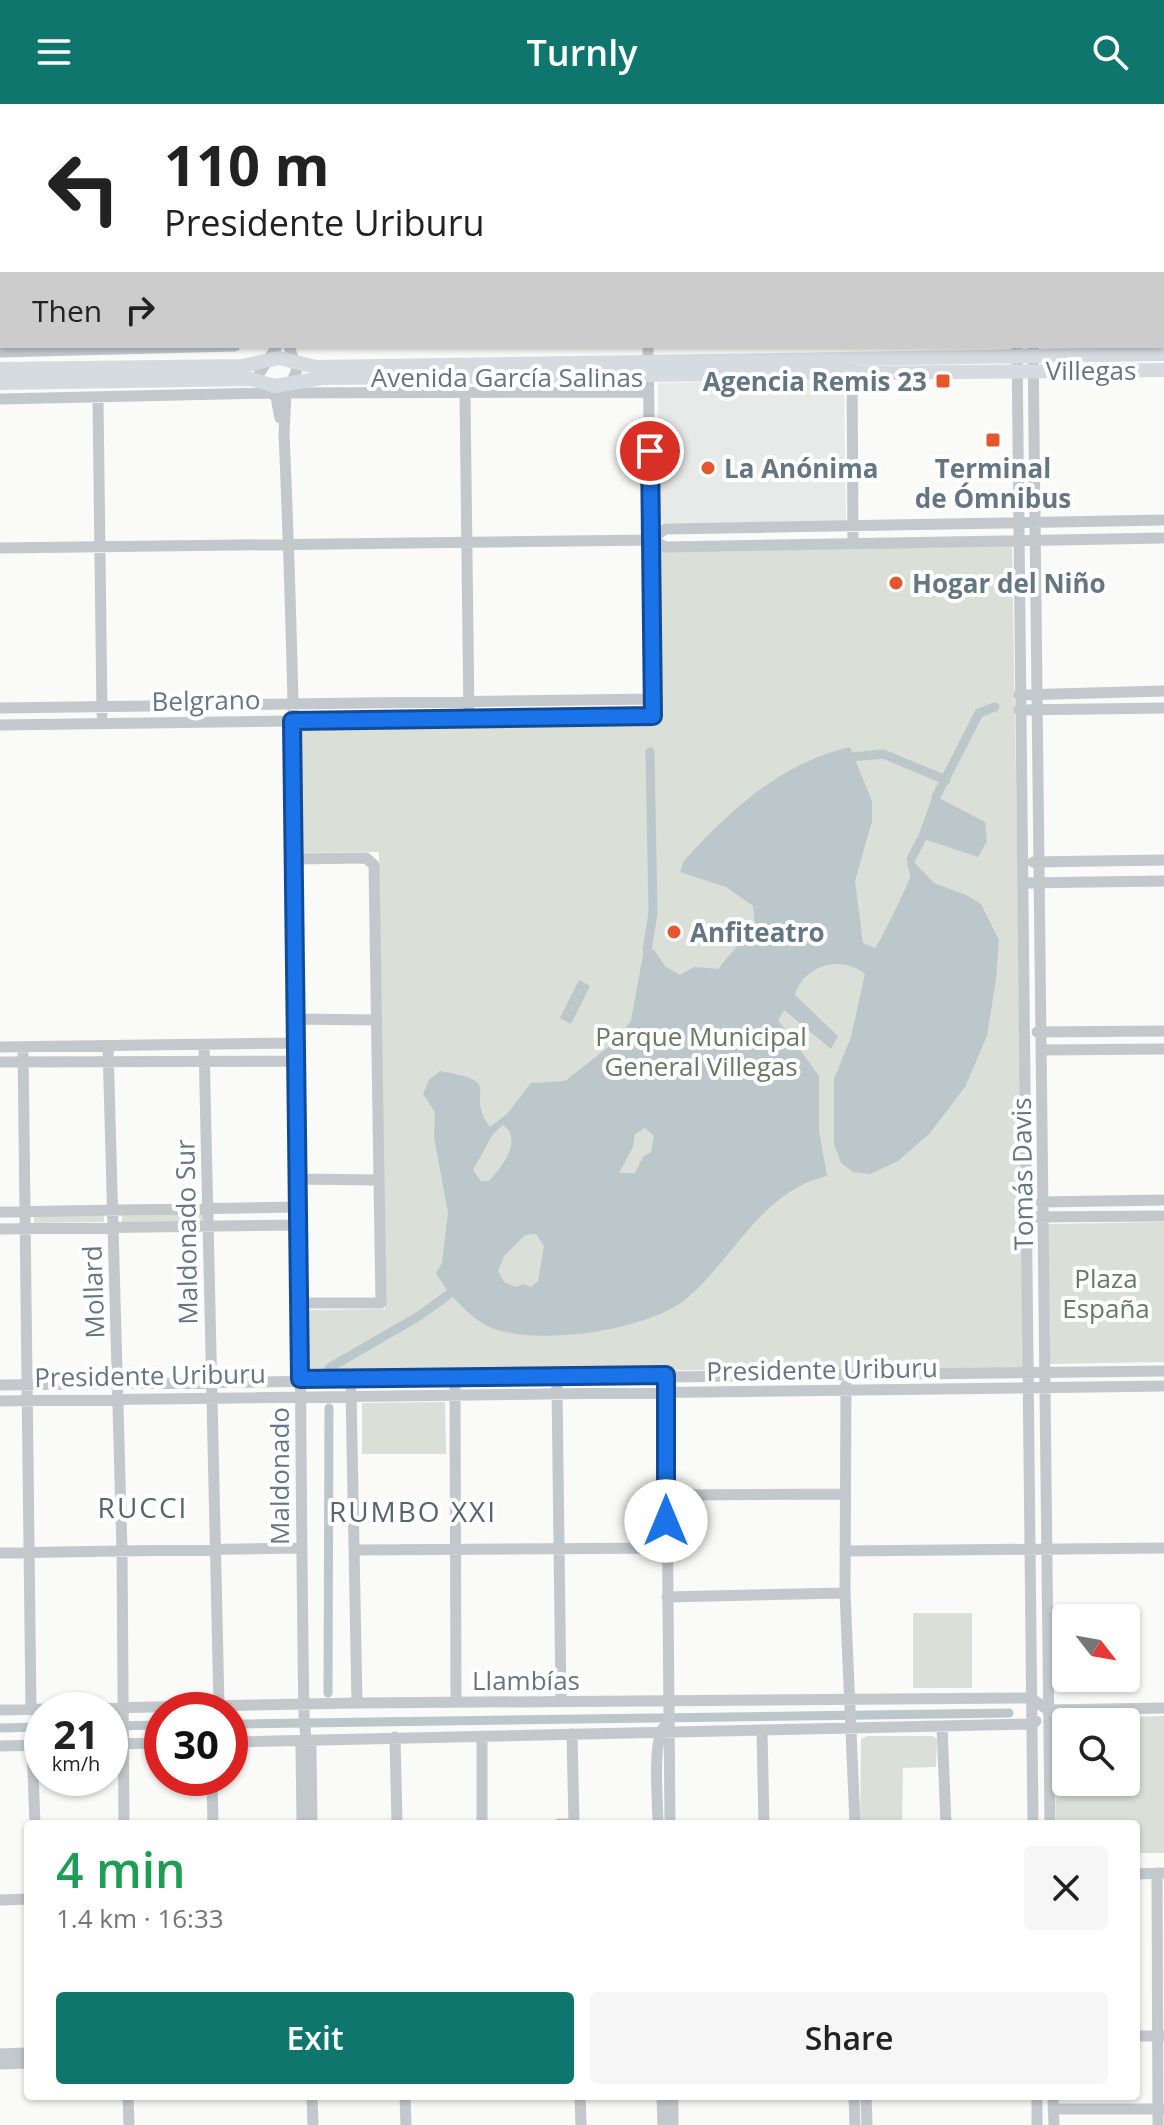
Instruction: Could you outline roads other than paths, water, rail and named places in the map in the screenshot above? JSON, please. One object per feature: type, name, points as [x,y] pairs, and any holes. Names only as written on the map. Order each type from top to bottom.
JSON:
[{"type":"main road","name":"Villegas","points":[[1017,357],[1164,354]]},
{"type":"main road","name":"Avenida García Salinas","points":[[0,369],[242,366],[284,358],[316,367],[833,359],[852,366],[1017,357]]},
{"type":"main road","name":"Villegas","points":[[1034,357],[1164,370]]},
{"type":"main road","name":"Avenida García Salinas","points":[[0,383],[260,381],[287,389],[322,378],[648,361]]},
{"type":"street","points":[[0,352],[97,348]]},
{"type":"street","points":[[276,348],[260,371],[260,381],[272,393],[284,434]]},
{"type":"street","points":[[284,434],[287,389],[296,374],[290,348]]},
{"type":"street","name":"Tomás Davis","points":[[1017,357],[1016,541],[1029,1217],[1033,1820]]},
{"type":"street","name":"Tomás Davis","points":[[1034,357],[1033,540],[1045,1202],[1050,1820]]},
{"type":"street","points":[[648,361],[653,699]]},
{"type":"street","points":[[852,366],[853,543]]},
{"type":"street","points":[[0,399],[272,393],[287,389],[465,394],[649,392]]},
{"type":"street","points":[[465,394],[469,718]]},
{"type":"street","points":[[98,398],[102,723]]},
{"type":"street","name":"Maldonado","points":[[284,434],[289,541],[300,1225],[300,1548],[305,1735],[301,1746],[302,1820]]},
{"type":"street","points":[[651,540],[665,529],[1164,520]]},
{"type":"street","points":[[0,548],[289,541],[651,540],[666,547],[1164,538]]},
{"type":"street","points":[[1019,695],[1164,691]]},
{"type":"street","name":"Belgrano","points":[[0,708],[653,699],[653,716],[0,725]]},
{"type":"street","points":[[1019,710],[1164,708]]},
{"type":"street","points":[[294,859],[371,860],[381,1303],[301,1303]]},
{"type":"street","points":[[1022,862],[1164,860]]},
{"type":"street","points":[[1023,883],[1164,881]]},
{"type":"street","points":[[296,1019],[376,1020]]},
{"type":"street","points":[[1025,1033],[1164,1031]]},
{"type":"street","points":[[0,1047],[297,1043]]},
{"type":"street","name":"Maldonado Sur","points":[[204,1045],[219,1692]]},
{"type":"street","name":"Mollard","points":[[108,1046],[123,1692]]},
{"type":"street","points":[[23,1047],[31,1692]]},
{"type":"street","points":[[1042,1050],[1164,1049]]},
{"type":"street","points":[[0,1062],[297,1061]]},
{"type":"street","points":[[299,1179],[378,1180]]},
{"type":"street","points":[[1028,1202],[1164,1200]]},
{"type":"street","points":[[0,1212],[299,1207]]},
{"type":"street","points":[[1029,1217],[1164,1216]]},
{"type":"street","points":[[0,1229],[300,1225]]},
{"type":"street","name":"Presidente Uriburu","points":[[0,1385],[212,1380],[1164,1371]]},
{"type":"street","points":[[666,1375],[666,1720],[670,1820]]},
{"type":"street","points":[[847,1376],[845,1593],[855,1820]]},
{"type":"street","points":[[455,1378],[456,1702]]},
{"type":"street","points":[[557,1378],[561,1701]]},
{"type":"street","points":[[350,1379],[357,1703]]},
{"type":"street","name":"Presidente Uriburu","points":[[0,1401],[118,1397],[1164,1386]]},
{"type":"street","points":[[666,1495],[845,1494]]},
{"type":"street","points":[[0,1553],[300,1548]]},
{"type":"street","points":[[354,1550],[667,1548]]},
{"type":"street","points":[[845,1551],[1164,1548]]},
{"type":"street","points":[[667,1597],[845,1593]]},
{"type":"street","points":[[1031,1698],[1048,1710],[1164,1708]]},
{"type":"street","name":"Llambías","points":[[248,1740],[305,1735],[572,1734],[666,1720],[851,1713],[1031,1698]]},
{"type":"street","name":"Llambías","points":[[248,1708],[304,1711],[357,1703],[561,1701],[666,1720],[762,1730],[851,1713],[942,1726],[1032,1724]]},
{"type":"street","name":"Llambías","points":[[0,1710],[24,1710]]},
{"type":"street","points":[[1032,1724],[1048,1710]]},
{"type":"street","points":[[658,1820],[666,1720]]},
{"type":"street","points":[[942,1726],[946,1820]]},
{"type":"street","points":[[762,1730],[764,1820]]},
{"type":"street","points":[[572,1734],[574,1820]]},
{"type":"street","name":"Maldonado","points":[[305,1735],[311,1748],[312,1820]]},
{"type":"street","points":[[482,1736],[482,1820]]},
{"type":"street","points":[[395,1737],[397,1820]]},
{"type":"street","points":[[0,1746],[24,1745]]},
{"type":"street","points":[[35,1820],[36,1796]]},
{"type":"street","name":"Mollard","points":[[124,1796],[124,1820]]},
{"type":"street","points":[[212,1796],[213,1820]]},
{"type":"street","points":[[1140,1874],[1160,1873],[1161,2109],[1158,2125]]},
{"type":"street","points":[[0,1900],[24,1899]]},
{"type":"street","points":[[0,2054],[24,2053]]},
{"type":"street","points":[[0,2064],[24,2063]]},
{"type":"street","points":[[128,2100],[129,2125]]},
{"type":"street","points":[[312,2100],[313,2125]]},
{"type":"street","points":[[405,2100],[406,2125]]},
{"type":"street","points":[[580,2100],[581,2125]]},
{"type":"street","points":[[662,2100],[663,2125]]},
{"type":"street","points":[[673,2100],[673,2125]]},
{"type":"street","points":[[854,2100],[855,2125]]},
{"type":"street","points":[[866,2100],[867,2125]]},
{"type":"street","points":[[1037,2100],[1037,2125]]},
{"type":"street","points":[[1053,2100],[1054,2125]]},
{"type":"street","points":[[1053,2109],[1161,2109]]},
{"type":"waterway","points":[[936,797],[979,713],[995,707]]},
{"type":"waterway","points":[[647,950],[653,913],[650,752]]},
{"type":"waterway","points":[[852,757],[883,754],[946,780]]},
{"type":"waterway","points":[[911,859],[921,840]]},
{"type":"waterway","points":[[329,1368],[419,1316],[452,1292]]},
{"type":"waterway","points":[[328,1693],[329,1408]]},
{"type":"waterway","points":[[248,1724],[1009,1713]]},
{"type":"waterway","points":[[128,1726],[144,1725]]},
{"type":"waterway","points":[[0,1728],[24,1727]]},
{"type":"place","name":"Agencia Remis 23","points":[[943,381]]},
{"type":"place","name":"Terminal de Ómnibus","points":[[993,440]]},
{"type":"place","name":"La Anónima","points":[[708,468]]},
{"type":"place","name":"Hogar del Niño","points":[[896,583]]},
{"type":"place","name":"Anfiteatro","points":[[674,932]]},
{"type":"district","name":"RUCCI","points":[[143,1507]]},
{"type":"district","name":"RUMBO XXI","points":[[413,1511]]},
{"type":"park label","name":"Parque Municipal General Villegas","points":[[701,1051]]},
{"type":"park label","name":"Plaza España","points":[[1106,1293]]}]
